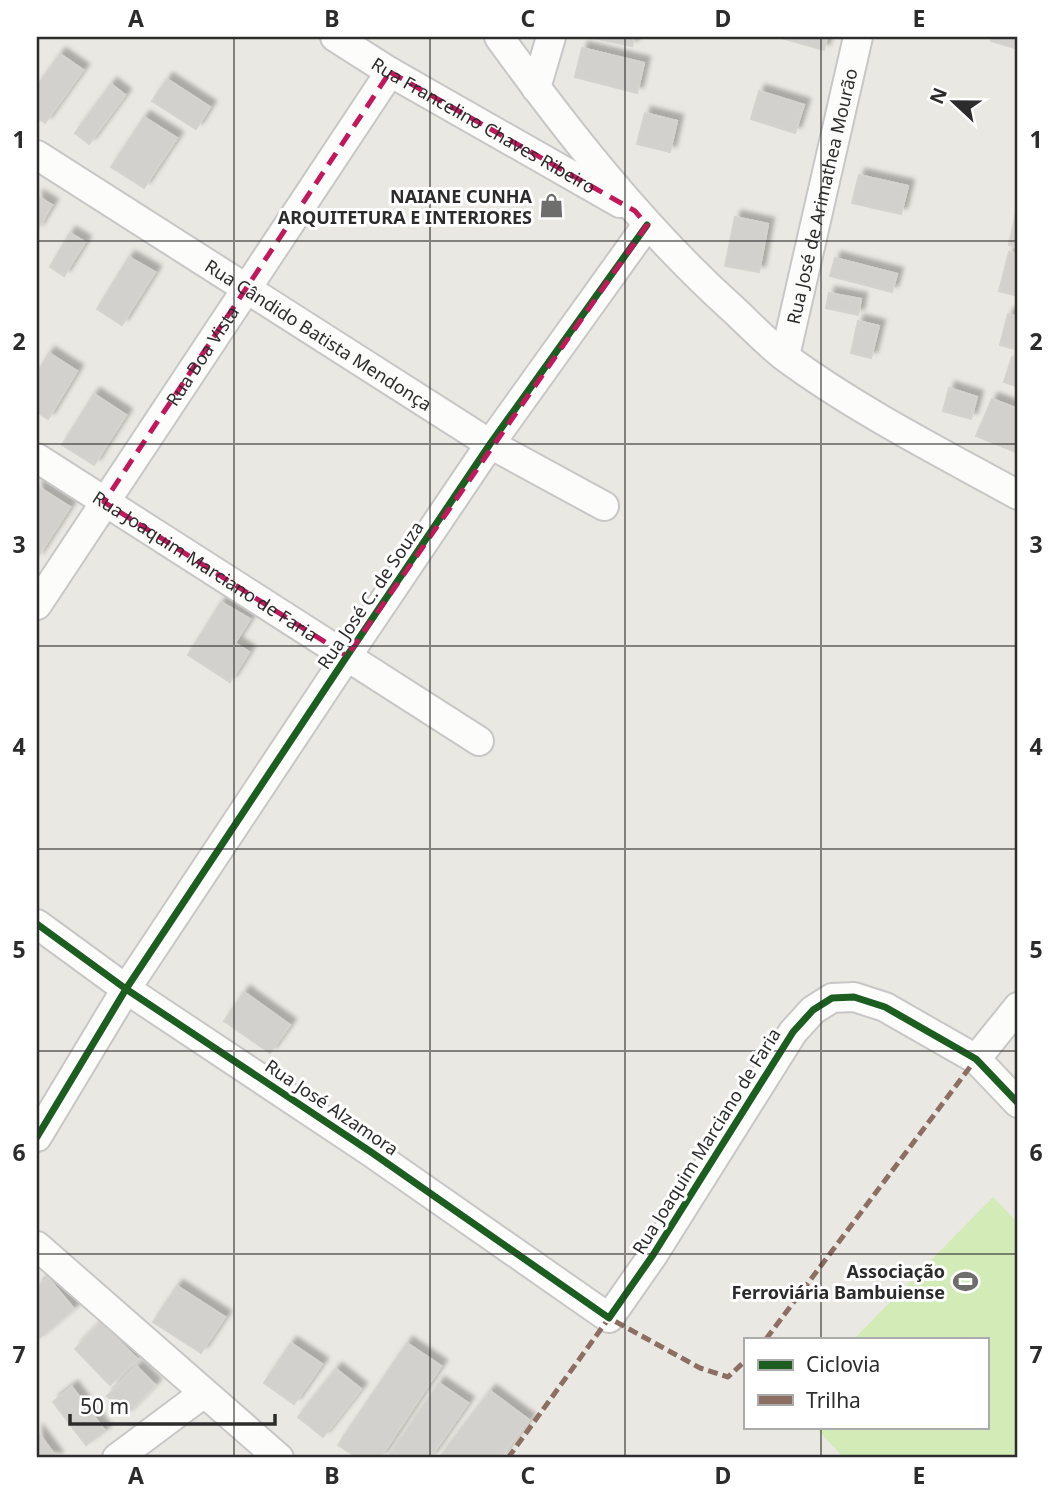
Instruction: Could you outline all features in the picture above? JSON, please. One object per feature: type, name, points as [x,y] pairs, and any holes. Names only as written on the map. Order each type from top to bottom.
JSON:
[{"type":"street","name":"Rua Francelino Chaves Ribeiro","points":[[335,37],[390,72],[641,218]]},
{"type":"street","points":[[499,37],[536,88],[641,218],[694,274],[785,356],[859,404],[1018,495]]},
{"type":"street","points":[[536,88],[551,37]]},
{"type":"street","name":"Rua José de Arimathea Mourão","points":[[785,356],[858,37]]},
{"type":"street","name":"Rua Boa Vista","points":[[37,605],[390,72]]},
{"type":"street","name":"Rua Cândido Batista Mendonça","points":[[37,155],[490,444],[604,506]]},
{"type":"street","name":"Rua José C. de Souza","points":[[37,1137],[126,989],[641,218]]},
{"type":"street","name":"Rua Joaquim Marciano de Faria","points":[[37,458],[479,741]]},
{"type":"street","name":"Rua José Alzamora","points":[[37,924],[126,989],[371,1152],[609,1318]]},
{"type":"street","name":"Rua Joaquim Marciano de Faria","points":[[609,1318],[653,1255],[793,1032],[813,1010],[832,998],[854,997],[885,1007],[976,1059],[1018,1103]]},
{"type":"street","points":[[976,1059],[1018,1007]]},
{"type":"street","points":[[37,1246],[279,1458]]},
{"type":"street","points":[[117,1458],[204,1393]]},
{"type":"highlighted area","points":[[390,72],[635,211],[647,225],[347,656],[104,502]]},
{"type":"green space","name":"Associação Ferroviária Bambuiense","points":[[993,1197],[1018,1223],[1018,1458],[844,1458],[816,1428],[988,1428],[988,1338],[855,1338]]},
{"type":"building","points":[[589,37],[634,37],[632,46]]},
{"type":"building","points":[[778,37],[827,37],[824,50]]},
{"type":"building","points":[[992,37],[1018,37],[1018,49],[991,41]]},
{"type":"building","points":[[582,48],[644,63],[637,93],[575,77]]},
{"type":"building","points":[[60,54],[83,70],[45,123],[37,118],[37,86]]},
{"type":"building","points":[[167,79],[210,107],[196,129],[152,101]]},
{"type":"building","points":[[111,84],[125,95],[89,144],[75,133]]},
{"type":"building","points":[[759,91],[804,105],[795,133],[751,119]]},
{"type":"building","points":[[645,113],[677,121],[670,152],[637,144]]},
{"type":"building","points":[[144,117],[177,138],[144,188],[111,167]]},
{"type":"building","points":[[859,175],[908,186],[901,214],[852,203]]},
{"type":"building","points":[[37,196],[52,205],[37,230]]},
{"type":"building","points":[[1018,208],[1018,247],[1009,245]]},
{"type":"building","points":[[735,217],[768,224],[759,272],[725,266]]},
{"type":"building","points":[[70,233],[85,242],[64,276],[50,267]]},
{"type":"building","points":[[1009,252],[1018,255],[1018,296],[999,291]]},
{"type":"building","points":[[129,257],[155,272],[122,325],[97,309]]},
{"type":"building","points":[[835,258],[897,274],[892,292],[830,276]]},
{"type":"building","points":[[829,293],[861,299],[858,315],[826,308]]},
{"type":"building","points":[[1008,314],[1018,317],[1018,350],[1000,345]]},
{"type":"building","points":[[858,321],[879,326],[871,358],[851,353]]},
{"type":"building","points":[[49,353],[77,371],[48,419],[37,412],[37,373]]},
{"type":"building","points":[[1012,357],[1018,359],[1018,387],[1004,382]]},
{"type":"building","points":[[949,388],[977,397],[971,419],[943,411]]},
{"type":"building","points":[[94,394],[126,415],[94,465],[62,445]]},
{"type":"building","points":[[992,399],[1018,409],[1018,453],[976,436]]},
{"type":"building","points":[[37,486],[70,507],[37,558]]},
{"type":"building","points":[[221,602],[250,619],[235,643],[249,652],[230,682],[188,655]]},
{"type":"building","points":[[244,992],[290,1025],[270,1053],[224,1021]]},
{"type":"building","points":[[48,1278],[74,1309],[37,1340],[37,1287]]},
{"type":"building","points":[[177,1286],[225,1317],[201,1353],[153,1322]]},
{"type":"building","points":[[101,1323],[137,1359],[110,1385],[75,1349]]},
{"type":"building","points":[[291,1343],[322,1364],[294,1404],[264,1383]]},
{"type":"building","points":[[407,1343],[441,1366],[380,1458],[358,1458],[338,1445]]},
{"type":"building","points":[[137,1367],[155,1385],[125,1415],[107,1396]]},
{"type":"building","points":[[336,1369],[361,1389],[323,1437],[298,1417]]},
{"type":"building","points":[[439,1383],[468,1403],[430,1458],[387,1458]]},
{"type":"building","points":[[72,1387],[105,1431],[86,1445],[53,1402]]},
{"type":"building","points":[[490,1391],[529,1420],[500,1458],[439,1458]]},
{"type":"building","points":[[37,1431],[57,1458],[37,1458]]},
{"type":"marked path","points":[[767,1338],[976,1059]]},
{"type":"marked path","points":[[508,1458],[609,1318],[700,1368],[728,1377],[744,1362]]},
{"type":"cycle path","points":[[37,1137],[126,989],[347,656],[490,444],[647,225]]},
{"type":"cycle path","points":[[37,924],[126,989],[371,1152],[609,1318],[653,1255],[793,1032],[813,1010],[832,998],[854,997],[885,1007],[976,1059],[1018,1103]]},
{"type":"place","name":"NAIANE CUNHA ARQUITETURA E INTERIORES","points":[[552,206]]},
{"type":"place","name":"Associação Ferroviária Bambuiense","points":[[965,1281]]}]
